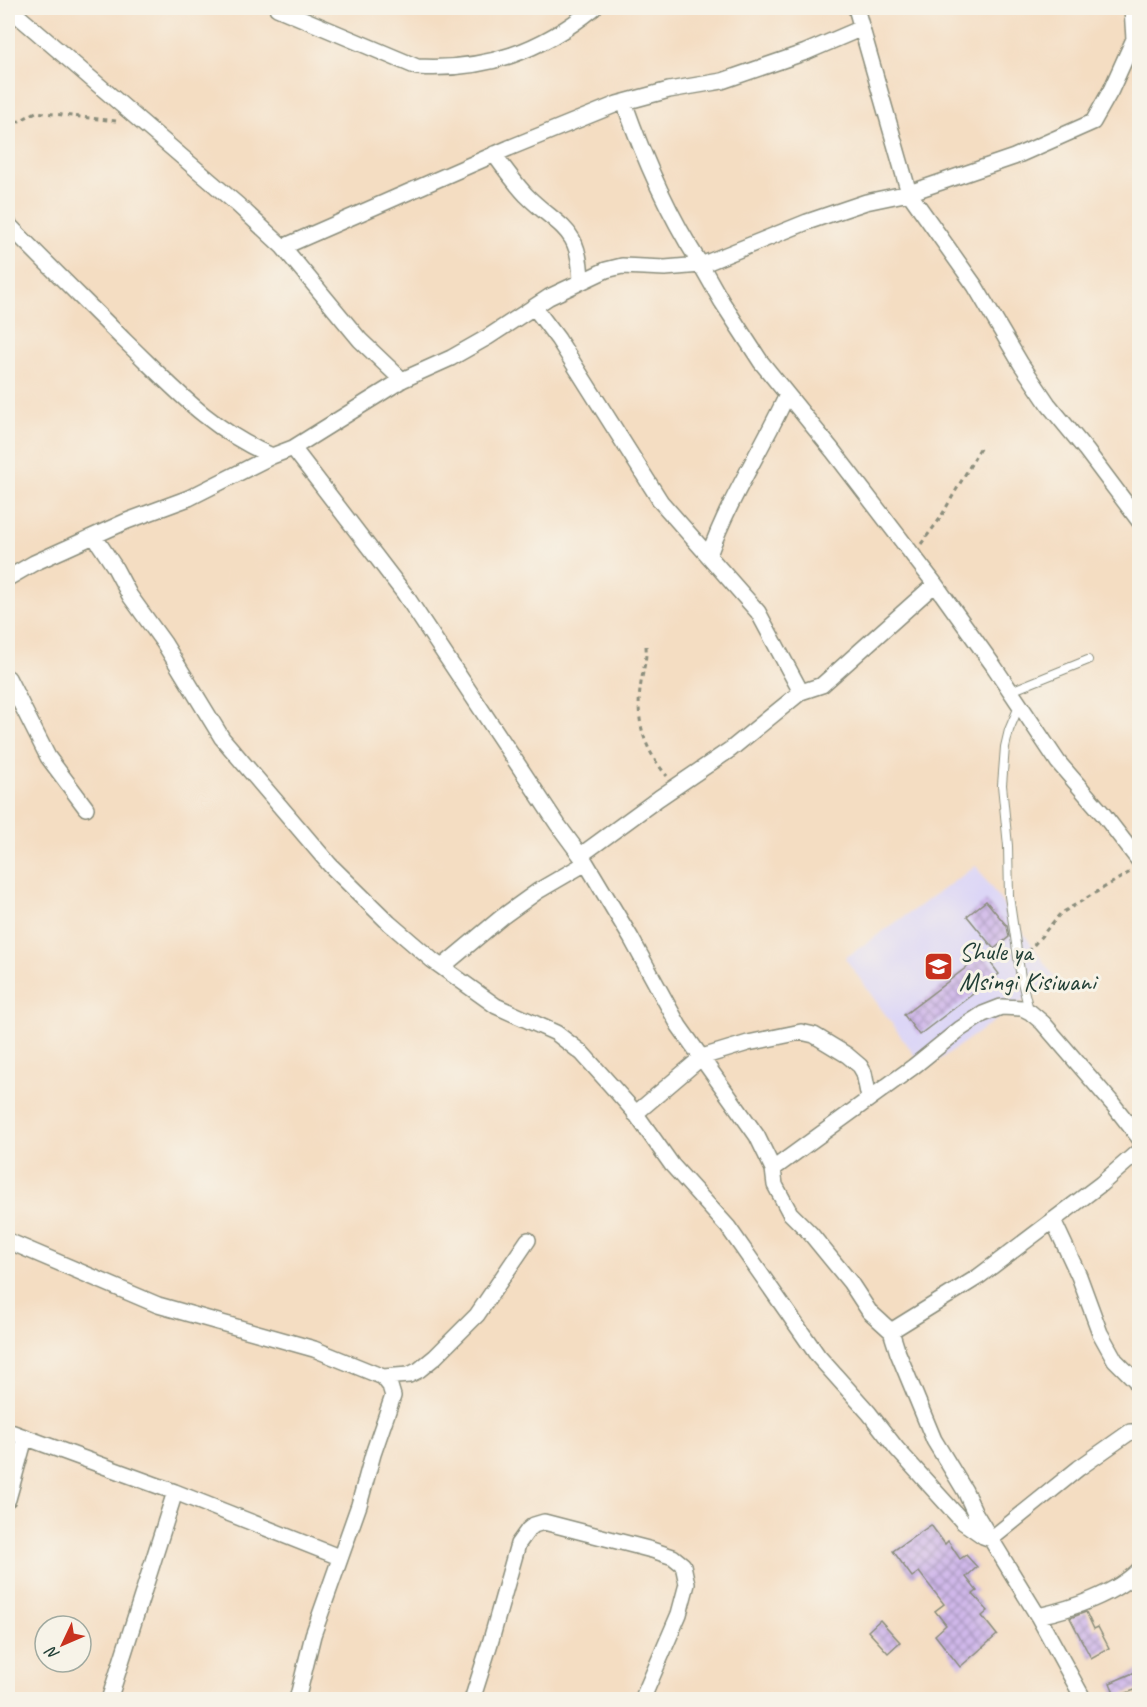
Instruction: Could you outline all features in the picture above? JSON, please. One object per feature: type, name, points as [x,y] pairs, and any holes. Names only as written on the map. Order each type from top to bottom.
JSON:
[{"type":"street","points":[[9,8],[238,205],[283,247],[360,340],[402,380]]},
{"type":"street","points":[[277,8],[417,67],[440,69],[501,60],[522,52],[558,33],[594,8]]},
{"type":"street","points":[[856,8],[909,193],[975,286],[1021,364],[1048,404],[1140,522]]},
{"type":"street","points":[[8,578],[94,536],[189,498],[272,456],[293,448],[402,380],[451,358],[549,297],[606,270],[622,266],[665,268],[701,265],[807,222],[866,202],[909,193],[1014,157],[1093,122],[1111,90],[1134,39],[1132,8]]},
{"type":"street","points":[[283,247],[494,154],[624,102],[669,90],[722,81],[806,52],[862,28]]},
{"type":"street","points":[[624,102],[650,172],[686,241],[761,362],[934,584],[1011,691],[1058,762],[1103,814],[1135,866]]},
{"type":"street","points":[[494,154],[527,196],[560,222],[573,237],[581,261],[581,282]]},
{"type":"street","points":[[8,224],[173,389],[217,427],[245,444],[272,456]]},
{"type":"street","points":[[534,307],[558,339],[661,502],[758,612],[801,692]]},
{"type":"street","points":[[710,555],[721,523],[766,440],[787,395]]},
{"type":"street","points":[[293,448],[404,593],[583,859],[631,938],[678,1026],[757,1136],[773,1169],[775,1185],[790,1213],[810,1233],[850,1282],[869,1311],[891,1331],[934,1440],[965,1491],[975,1514],[1038,1616],[1084,1700]]},
{"type":"street","points":[[94,536],[130,596],[164,643],[222,738],[330,865],[389,923],[442,967],[496,1006],[556,1033],[582,1053],[635,1114],[672,1165],[728,1227],[818,1356],[963,1522],[982,1536],[991,1539]]},
{"type":"street","points":[[442,967],[502,917],[583,859],[676,786],[731,749],[801,692],[822,685],[934,584]]},
{"type":"street","points":[[8,678],[48,757],[86,808]]},
{"type":"street","points":[[773,1169],[983,1014],[1001,1007],[1022,1008],[1043,1023],[1140,1139]]},
{"type":"street","points":[[635,1114],[702,1057],[748,1043],[801,1032],[814,1035],[860,1066],[870,1098]]},
{"type":"street","points":[[891,1331],[978,1277],[1101,1184],[1140,1150]]},
{"type":"street","points":[[1053,1220],[1079,1276],[1100,1333],[1115,1360],[1136,1381],[1140,1390]]},
{"type":"street","points":[[8,1241],[158,1305],[314,1349],[383,1377],[409,1375],[419,1370],[442,1351],[477,1315],[528,1240]]},
{"type":"street","points":[[297,1700],[313,1635],[393,1396],[390,1386],[383,1377]]},
{"type":"street","points":[[8,1431],[175,1492],[339,1557]]},
{"type":"street","points":[[991,1539],[1078,1468],[1130,1432],[1140,1432]]},
{"type":"street","points":[[8,1499],[25,1438]]},
{"type":"street","points":[[109,1700],[175,1492]]},
{"type":"street","points":[[472,1700],[518,1544],[528,1530],[544,1522],[652,1550],[673,1557],[683,1565],[687,1584],[679,1614],[642,1700]]},
{"type":"street","points":[[1038,1616],[1065,1610],[1109,1590],[1130,1579],[1140,1569]]},
{"type":"lane","points":[[1011,691],[1088,660]]},
{"type":"lane","points":[[1020,704],[1009,730],[1005,747],[1002,784],[1010,863],[1009,896],[1021,978],[1030,1012]]},
{"type":"path","points":[[8,127],[36,112],[142,124]]},
{"type":"path","points":[[912,555],[939,520],[982,445]]},
{"type":"path","points":[[646,646],[647,658],[638,708],[640,727],[660,767],[676,786]]},
{"type":"path","points":[[1019,959],[1026,956],[1060,914],[1135,866]]},
{"type":"shaded area","points":[[976,866],[1055,978],[925,1070],[845,958]]},
{"type":"building","points":[[986,901],[1007,926],[1009,937],[994,949],[967,916]]},
{"type":"building","points":[[984,954],[999,974],[919,1035],[904,1015]]},
{"type":"building","points":[[931,1525],[945,1544],[948,1541],[960,1559],[966,1555],[977,1567],[966,1577],[977,1591],[973,1594],[988,1611],[982,1616],[997,1635],[960,1667],[935,1635],[946,1625],[935,1611],[944,1604],[919,1572],[912,1577],[893,1551]]},
{"type":"building","points":[[1086,1612],[1094,1629],[1098,1627],[1109,1648],[1091,1658],[1070,1618]]},
{"type":"building","points":[[880,1620],[900,1642],[888,1653],[868,1631]]},
{"type":"building","points":[[1140,1670],[1140,1688],[1116,1697],[1110,1683]]},
{"type":"place","name":"Shule ya Msingi Kisiwani","points":[[938,966]]}]
